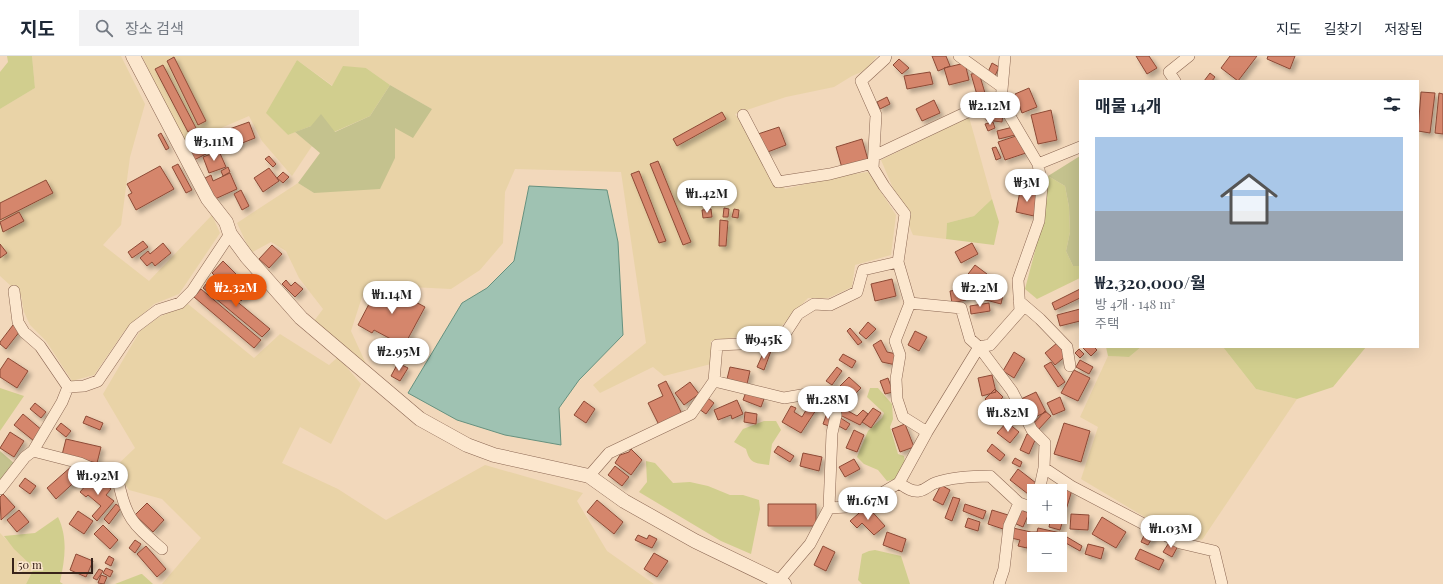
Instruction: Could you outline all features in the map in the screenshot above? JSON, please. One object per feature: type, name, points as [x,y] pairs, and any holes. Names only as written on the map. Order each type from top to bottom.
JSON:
[{"type":"street","points":[[133,56],[208,198],[226,222],[230,234],[301,318],[420,419],[466,445],[494,455],[589,476],[624,501],[695,541],[780,583],[810,544],[829,508],[832,433],[836,415],[834,407],[813,394],[784,398],[714,381]]},
{"type":"street","points":[[886,56],[885,59],[861,81],[876,115],[873,168],[884,186],[905,214],[898,262],[910,303],[895,341],[900,355],[896,379],[897,399],[903,417],[927,432]]},
{"type":"street","points":[[959,56],[1002,87]]},
{"type":"street","points":[[829,508],[847,508],[870,500],[899,483],[927,432],[979,347],[990,345],[1020,312],[1018,280],[1039,221],[1042,186],[1038,164],[1001,101],[1005,56]]},
{"type":"street","points":[[1174,80],[1169,72],[1189,56]]},
{"type":"street","points":[[743,115],[778,182],[830,174],[874,159],[964,113],[1001,101]]},
{"type":"street","points":[[1038,164],[1079,147]]},
{"type":"street","points":[[68,387],[84,386],[98,381],[134,328],[158,310],[180,303],[192,291],[230,234]]},
{"type":"street","points":[[589,476],[609,453],[692,414],[714,381],[717,345],[765,343],[783,337],[798,314],[814,304],[830,305],[857,292],[864,270],[898,262]]},
{"type":"street","points":[[14,292],[18,322],[24,332],[40,346],[68,387]]},
{"type":"street","points":[[1019,301],[1040,318],[1067,347],[1070,366]]},
{"type":"street","points":[[910,303],[961,308],[970,339],[979,347],[1012,391],[1032,430],[1045,443],[1044,468],[1041,484]]},
{"type":"street","points":[[0,489],[25,457],[33,451],[62,402],[68,387]]},
{"type":"street","points":[[33,451],[80,463],[118,480],[123,503],[134,525],[162,549]]},
{"type":"street","points":[[1044,468],[1078,489],[1180,542],[1214,551],[1222,584]]},
{"type":"street","points":[[899,483],[907,488],[917,491],[926,489],[932,483],[952,478],[990,476],[1019,503],[1027,506]]},
{"type":"street","points":[[999,584],[1004,569],[1009,526],[1019,503]]},
{"type":"shaded area","points":[[7,56],[32,56],[35,88],[0,109],[0,72],[8,62]]},
{"type":"shaded area","points":[[32,56],[121,56],[145,104],[130,157],[121,225],[103,245],[149,281],[212,215],[220,233],[179,294],[154,304],[125,330],[94,375],[72,381],[46,341],[30,325],[24,312],[21,295],[0,276],[0,109],[35,88]]},
{"type":"shaded area","points":[[142,56],[877,56],[866,70],[852,76],[834,87],[786,97],[735,114],[785,189],[840,176],[868,172],[896,215],[891,255],[855,265],[852,287],[828,298],[808,298],[777,331],[711,341],[711,364],[664,376],[653,367],[600,393],[593,385],[646,343],[621,172],[515,169],[505,192],[503,243],[480,270],[451,289],[371,285],[362,297],[351,331],[367,366],[314,321],[323,309],[299,278],[286,251],[271,242],[251,253],[237,223],[298,183],[314,193],[395,158],[395,128],[432,109],[390,85],[366,68],[333,86],[297,60],[267,113],[288,135],[295,132],[312,146],[292,176],[262,141],[249,116],[184,144]]},
{"type":"shaded area","points":[[297,60],[332,86],[343,66],[366,68],[390,85],[370,116],[334,132],[311,126],[288,135],[266,113]]},
{"type":"shaded area","points":[[390,85],[432,109],[413,138],[395,128],[395,158],[380,189],[314,193],[298,183],[320,153],[295,132],[311,126],[321,114],[335,132],[370,116]]},
{"type":"shaded area","points":[[969,117],[992,199],[974,216],[947,223],[946,239],[913,235],[881,160]]},
{"type":"shaded area","points":[[1079,157],[1079,266],[1073,266],[1066,251],[1070,232],[1069,207],[1065,186],[1048,176]]},
{"type":"shaded area","points":[[1048,176],[1065,186],[1069,207],[1070,232],[1066,251],[1073,266],[1079,266],[1079,278],[1037,299],[1025,289],[1035,251]]},
{"type":"shaded area","points":[[529,186],[607,190],[618,242],[623,335],[579,380],[559,408],[561,445],[505,435],[457,420],[408,393],[462,303],[487,288],[514,261]]},
{"type":"shaded area","points":[[992,199],[999,222],[994,245],[946,239],[947,223],[974,216]]},
{"type":"shaded area","points":[[188,304],[254,358],[280,334],[329,365],[338,357],[361,384],[331,444],[300,427],[282,463],[338,489],[386,520],[485,465],[583,493],[577,501],[607,551],[654,584],[162,584],[201,538],[162,499],[129,490],[114,468],[135,448],[103,394],[140,331],[159,317]]},
{"type":"shaded area","points":[[1106,348],[1140,348],[1129,357],[1108,356]]},
{"type":"shaded area","points":[[1140,348],[1224,348],[1256,389],[1297,399],[1202,540],[1158,525],[1081,479],[1098,427],[1080,417],[1108,356],[1129,357]]},
{"type":"shaded area","points":[[1224,348],[1365,348],[1333,387],[1297,399],[1256,389]]},
{"type":"shaded area","points":[[0,388],[24,396],[0,431]]},
{"type":"shaded area","points":[[870,388],[878,388],[892,404],[893,419],[890,427],[898,454],[904,456],[905,462],[898,479],[887,481],[878,470],[864,464],[857,457],[868,431],[882,418],[884,413],[867,397]]},
{"type":"shaded area","points":[[764,421],[776,421],[781,430],[772,444],[769,465],[754,462],[749,458],[746,449],[734,442],[743,429]]},
{"type":"shaded area","points":[[0,451],[15,464],[0,483]]},
{"type":"shaded area","points":[[646,461],[655,463],[673,483],[690,482],[708,486],[730,495],[743,495],[759,500],[760,509],[751,554],[721,541],[639,492],[647,482]]},
{"type":"shaded area","points":[[58,517],[63,533],[65,549],[60,582],[63,584],[26,584],[34,568],[14,549],[4,536],[35,533]]},
{"type":"shaded area","points":[[0,533],[34,568],[26,584],[0,584]]},
{"type":"shaded area","points":[[875,550],[901,556],[910,584],[862,584],[858,580],[862,554]]},
{"type":"shaded area","points":[[141,574],[153,584],[115,584]]},
{"type":"building","points":[[932,56],[946,56],[950,66],[938,71]]},
{"type":"building","points":[[1136,56],[1149,56],[1157,68],[1147,74]]},
{"type":"building","points":[[1230,56],[1257,56],[1239,80],[1221,68]]},
{"type":"building","points":[[1268,56],[1295,56],[1290,69],[1267,59]]},
{"type":"building","points":[[174,57],[206,121],[198,125],[167,61]]},
{"type":"building","points":[[899,59],[909,68],[902,74],[893,65]]},
{"type":"building","points":[[965,63],[969,80],[949,85],[944,68]]},
{"type":"building","points":[[992,63],[999,67],[995,76],[988,72]]},
{"type":"building","points":[[163,65],[196,128],[188,132],[155,69]]},
{"type":"building","points":[[930,72],[933,84],[907,89],[904,76]]},
{"type":"building","points":[[979,73],[985,93],[977,95],[971,74]]},
{"type":"building","points":[[1210,73],[1215,77],[1213,80],[1205,80]]},
{"type":"building","points":[[1029,88],[1037,107],[1022,113],[1015,94]]},
{"type":"building","points":[[1421,92],[1435,93],[1430,133],[1419,131]]},
{"type":"building","points":[[1439,93],[1443,94],[1443,134],[1435,133]]},
{"type":"building","points":[[887,97],[890,104],[880,109],[877,102]]},
{"type":"building","points":[[934,100],[940,113],[922,121],[916,109]]},
{"type":"building","points":[[1051,110],[1057,140],[1038,144],[1031,115]]},
{"type":"building","points":[[722,112],[726,119],[677,146],[673,139]]},
{"type":"building","points":[[987,113],[1003,114],[1002,122],[986,120]]},
{"type":"building","points":[[249,122],[255,138],[227,149],[221,132]]},
{"type":"building","points":[[993,122],[995,128],[988,131],[985,124]]},
{"type":"building","points":[[779,127],[786,145],[765,153],[758,134]]},
{"type":"building","points":[[1013,127],[1015,135],[999,139],[997,131]]},
{"type":"building","points":[[161,133],[169,148],[166,150],[158,135]]},
{"type":"building","points":[[1019,135],[1026,153],[1005,160],[998,142]]},
{"type":"building","points":[[219,136],[223,147],[216,149],[213,138]]},
{"type":"building","points":[[862,139],[868,160],[842,168],[836,147]]},
{"type":"building","points":[[202,144],[206,154],[194,160],[189,149]]},
{"type":"building","points":[[996,147],[1001,158],[996,160],[992,148]]},
{"type":"building","points":[[219,151],[226,167],[209,173],[203,157]]},
{"type":"building","points":[[269,156],[276,164],[273,167],[265,159]]},
{"type":"building","points":[[658,161],[691,242],[683,245],[650,164]]},
{"type":"building","points":[[178,164],[192,190],[186,193],[172,167]]},
{"type":"building","points":[[160,166],[174,189],[136,210],[128,195],[132,193],[127,184]]},
{"type":"building","points":[[228,167],[230,172],[223,176],[221,171]]},
{"type":"building","points":[[269,168],[279,181],[263,192],[254,178]]},
{"type":"building","points":[[639,171],[666,241],[659,243],[631,174]]},
{"type":"building","points":[[283,172],[289,177],[283,183],[277,178]]},
{"type":"building","points":[[230,173],[237,189],[215,199],[205,178],[211,175],[213,181]]},
{"type":"building","points":[[46,180],[53,193],[0,220],[0,203]]},
{"type":"building","points":[[699,181],[704,197],[698,199],[693,183]]},
{"type":"building","points":[[241,190],[249,206],[242,210],[234,194]]},
{"type":"building","points":[[1020,191],[1038,194],[1034,216],[1016,212]]},
{"type":"building","points":[[724,208],[729,209],[728,217],[723,217]]},
{"type":"building","points":[[711,209],[712,217],[703,218],[702,210]]},
{"type":"building","points":[[734,209],[739,210],[738,218],[732,217]]},
{"type":"building","points":[[19,212],[24,221],[3,232],[0,222]]},
{"type":"building","points":[[720,220],[728,221],[726,246],[719,246]]},
{"type":"building","points":[[143,241],[148,247],[132,258],[128,252]]},
{"type":"building","points":[[163,243],[171,253],[155,266],[152,262],[147,266],[140,258],[148,251],[150,254]]},
{"type":"building","points":[[972,243],[978,254],[961,263],[955,252]]},
{"type":"building","points":[[0,244],[7,253],[0,258]]},
{"type":"building","points":[[272,245],[282,254],[269,268],[259,259]]},
{"type":"building","points":[[223,261],[252,290],[241,301],[212,273]]},
{"type":"building","points":[[975,265],[987,274],[974,291],[962,282]]},
{"type":"building","points":[[210,279],[270,329],[262,337],[203,288]]},
{"type":"building","points":[[892,279],[896,296],[875,301],[871,284]]},
{"type":"building","points":[[286,280],[291,286],[295,282],[303,289],[295,297],[282,284]]},
{"type":"building","points":[[380,283],[425,307],[404,346],[374,330],[372,333],[358,325]]},
{"type":"building","points":[[201,289],[261,340],[254,348],[194,297]]},
{"type":"building","points":[[965,289],[966,300],[952,303],[950,291]]},
{"type":"building","points":[[1079,290],[1079,298],[1055,310],[1052,303]]},
{"type":"building","points":[[984,291],[1003,295],[1001,304],[982,299]]},
{"type":"building","points":[[989,303],[990,311],[971,314],[970,306]]},
{"type":"building","points":[[1079,309],[1079,321],[1060,326],[1057,315]]},
{"type":"building","points":[[868,322],[876,329],[866,339],[859,333]]},
{"type":"building","points":[[13,325],[20,331],[6,349],[0,344],[0,342]]},
{"type":"building","points":[[850,328],[862,342],[858,345],[847,331]]},
{"type":"building","points":[[915,331],[927,337],[919,351],[908,345]]},
{"type":"building","points":[[881,340],[887,352],[897,354],[896,365],[882,362],[873,345]]},
{"type":"building","points":[[1057,343],[1067,355],[1055,365],[1045,353]]},
{"type":"building","points":[[1083,348],[1095,348],[1097,350],[1091,356]]},
{"type":"building","points":[[765,349],[771,351],[764,370],[757,367]]},
{"type":"building","points":[[1079,349],[1084,354],[1080,358],[1075,353]]},
{"type":"building","points":[[1014,352],[1025,359],[1014,378],[1003,371]]},
{"type":"building","points":[[843,354],[856,361],[852,368],[839,360]]},
{"type":"building","points":[[8,358],[28,371],[17,388],[0,377],[0,370]]},
{"type":"building","points":[[1080,360],[1093,367],[1089,374],[1076,367]]},
{"type":"building","points":[[1051,362],[1065,382],[1058,387],[1044,366]]},
{"type":"building","points":[[398,363],[408,368],[400,381],[391,376]]},
{"type":"building","points":[[730,367],[750,371],[747,384],[727,379]]},
{"type":"building","points":[[837,367],[842,371],[832,385],[826,381]]},
{"type":"building","points":[[1074,370],[1090,378],[1078,401],[1061,393]]},
{"type":"building","points":[[992,375],[996,392],[982,396],[978,378]]},
{"type":"building","points":[[849,377],[861,388],[846,403],[834,392]]},
{"type":"building","points":[[888,378],[893,392],[885,394],[880,381]]},
{"type":"building","points":[[666,381],[682,414],[659,425],[648,403],[663,396],[658,385]]},
{"type":"building","points":[[690,382],[699,394],[684,405],[675,393]]},
{"type":"building","points":[[995,389],[1003,397],[993,407],[985,399]]},
{"type":"building","points":[[746,392],[764,399],[761,407],[743,400]]},
{"type":"building","points":[[1036,392],[1046,412],[1031,419],[1021,399]]},
{"type":"building","points":[[1060,397],[1065,410],[1053,415],[1047,403]]},
{"type":"building","points":[[708,398],[714,403],[706,414],[699,409]]},
{"type":"building","points":[[737,400],[743,414],[732,419],[731,415],[718,420],[714,410]]},
{"type":"building","points":[[584,401],[595,409],[586,423],[574,415]]},
{"type":"building","points":[[35,403],[46,412],[41,418],[30,409]]},
{"type":"building","points":[[809,405],[816,410],[801,433],[782,422],[791,406],[796,408],[794,412],[802,417]]},
{"type":"building","points":[[841,407],[857,416],[863,410],[868,414],[860,425],[838,414]]},
{"type":"building","points":[[873,408],[881,413],[871,428],[862,422]]},
{"type":"building","points":[[1045,411],[1051,416],[1038,430],[1032,425]]},
{"type":"building","points":[[745,412],[757,414],[756,424],[744,422]]},
{"type":"building","points":[[827,413],[833,415],[829,426],[823,424]]},
{"type":"building","points":[[23,414],[43,431],[34,441],[14,425]]},
{"type":"building","points":[[86,416],[103,423],[100,430],[83,423]]},
{"type":"building","points":[[839,417],[850,424],[846,430],[835,424]]},
{"type":"building","points":[[1007,422],[1019,432],[1010,443],[997,433]]},
{"type":"building","points":[[61,423],[71,431],[66,437],[56,429]]},
{"type":"building","points":[[1064,423],[1090,431],[1081,462],[1054,454]]},
{"type":"building","points":[[905,424],[914,447],[900,452],[892,429]]},
{"type":"building","points":[[854,430],[864,435],[857,452],[846,448]]},
{"type":"building","points":[[10,432],[24,441],[14,457],[0,448]]},
{"type":"building","points":[[1027,434],[1036,438],[1029,454],[1020,450]]},
{"type":"building","points":[[66,439],[101,447],[97,463],[62,455]]},
{"type":"building","points":[[992,444],[1005,455],[1000,461],[987,451]]},
{"type":"building","points":[[778,446],[794,456],[790,462],[774,452]]},
{"type":"building","points":[[631,449],[642,460],[631,475],[615,463],[620,455],[629,452]]},
{"type":"building","points":[[803,453],[822,457],[819,471],[800,466]]},
{"type":"building","points":[[1015,458],[1022,462],[1020,467],[1012,463]]},
{"type":"building","points":[[854,459],[860,469],[845,477],[839,467]]},
{"type":"building","points":[[72,466],[81,476],[56,499],[47,488]]},
{"type":"building","points":[[615,466],[629,477],[622,486],[608,475]]},
{"type":"building","points":[[1018,469],[1036,483],[1027,484],[1027,493],[1010,480]]},
{"type":"building","points":[[93,477],[96,481],[98,478],[111,489],[106,495],[114,501],[97,521],[92,516],[101,506],[88,495],[86,497],[80,492]]},
{"type":"building","points":[[25,478],[36,486],[30,494],[19,486]]},
{"type":"building","points":[[941,485],[950,490],[943,505],[933,500]]},
{"type":"building","points":[[1067,488],[1072,490],[1067,507]]},
{"type":"building","points":[[3,494],[15,507],[1,520],[0,497]]},
{"type":"building","points":[[953,497],[960,499],[952,521],[945,518]]},
{"type":"building","points":[[597,500],[623,522],[614,534],[587,512]]},
{"type":"building","points":[[147,503],[164,520],[153,532],[135,515]]},
{"type":"building","points":[[116,504],[121,508],[109,524],[104,519]]},
{"type":"building","points":[[768,504],[816,504],[816,526],[768,526]]},
{"type":"building","points":[[965,504],[986,511],[983,519],[963,511]]},
{"type":"building","points":[[867,506],[885,526],[874,535],[862,523],[857,528],[850,521]]},
{"type":"building","points":[[1019,509],[1027,512],[1027,518],[1023,527],[1014,523]]},
{"type":"building","points":[[19,510],[29,522],[17,532],[7,520]]},
{"type":"building","points":[[992,510],[1008,515],[1003,529],[988,524]]},
{"type":"building","points":[[78,511],[93,521],[84,534],[69,524]]},
{"type":"building","points":[[1071,514],[1089,515],[1088,530],[1070,529]]},
{"type":"building","points":[[1102,517],[1126,532],[1116,548],[1092,534]]},
{"type":"building","points":[[968,518],[980,522],[978,531],[965,527]]},
{"type":"building","points":[[1050,524],[1062,524],[1060,530],[1049,527]]},
{"type":"building","points":[[103,525],[118,540],[110,549],[94,534]]},
{"type":"building","points":[[1013,528],[1031,532],[1027,532],[1027,548],[1018,546],[1020,540],[1011,538]]},
{"type":"building","points":[[1038,528],[1056,532],[1037,532]]},
{"type":"building","points":[[1146,531],[1154,535],[1148,545],[1141,542]]},
{"type":"building","points":[[887,532],[906,539],[902,552],[883,545]]},
{"type":"building","points":[[638,535],[647,539],[649,535],[657,539],[652,548],[635,540]]},
{"type":"building","points":[[1067,537],[1082,546],[1080,551],[1067,544]]},
{"type":"building","points":[[135,540],[141,544],[135,553],[129,548]]},
{"type":"building","points":[[1170,541],[1178,546],[1172,557],[1163,552]]},
{"type":"building","points":[[1088,544],[1104,548],[1101,559],[1085,554]]},
{"type":"building","points":[[146,546],[166,569],[157,577],[137,554]]},
{"type":"building","points":[[823,546],[835,552],[826,571],[814,565]]},
{"type":"building","points":[[1140,549],[1164,560],[1159,570],[1135,559]]},
{"type":"building","points":[[654,553],[668,561],[657,577],[644,569]]},
{"type":"building","points":[[76,554],[93,561],[86,577],[70,570]]},
{"type":"building","points":[[109,556],[114,559],[111,566],[105,563]]},
{"type":"building","points":[[106,568],[113,571],[110,577],[103,573]]},
{"type":"building","points":[[99,569],[103,571],[97,580],[93,578]]},
{"type":"building","points":[[101,575],[107,577],[104,584],[98,583]]}]
